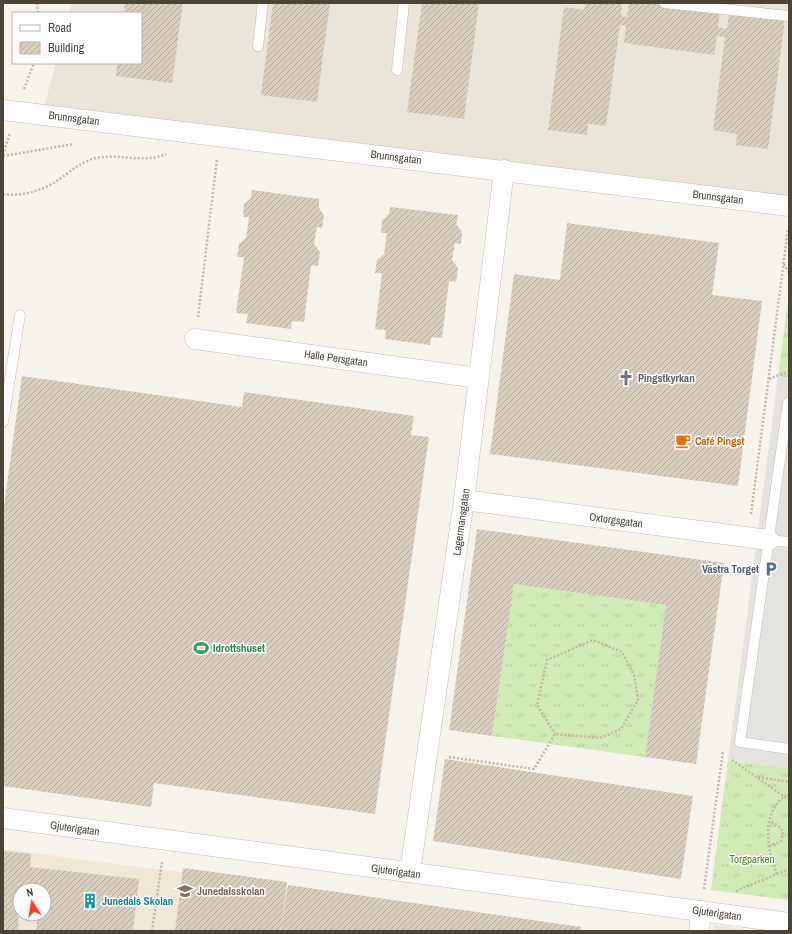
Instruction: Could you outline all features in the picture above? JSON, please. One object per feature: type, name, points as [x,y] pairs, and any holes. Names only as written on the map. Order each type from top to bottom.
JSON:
[{"type":"street","name":"Brunnsgatan","points":[[3,110],[789,206]]},
{"type":"street","name":"Lagermansgatan","points":[[410,872],[464,500],[504,170]]},
{"type":"street","name":"Halle Persgatan","points":[[195,339],[478,378]]},
{"type":"street","name":"Oxtorgsgatan","points":[[464,500],[769,540]]},
{"type":"street","name":"Gjuterigatan","points":[[3,818],[789,923]]},
{"type":"street","points":[[699,931],[701,911]]},
{"type":"lane","points":[[258,46],[263,3]]},
{"type":"lane","points":[[397,70],[404,3]]},
{"type":"lane","points":[[665,3],[789,16]]},
{"type":"lane","points":[[3,422],[20,315]]},
{"type":"lane","points":[[789,404],[788,403],[740,742],[789,749]]},
{"type":"lane","points":[[769,540],[789,542]]},
{"type":"path","points":[[3,156],[82,143]]},
{"type":"path","points":[[3,194],[12,195],[36,191],[60,179],[72,169],[95,158],[113,156],[133,159],[155,159],[169,153]]},
{"type":"path","points":[[195,339],[218,156]]},
{"type":"path","points":[[784,263],[789,273]]},
{"type":"path","points":[[769,379],[789,371]]},
{"type":"path","points":[[592,640],[622,652],[634,675],[638,700],[621,729],[600,738],[555,734],[537,705],[547,660],[592,640]]},
{"type":"path","points":[[427,753],[534,769],[555,734]]},
{"type":"path","points":[[723,753],[789,800]]},
{"type":"path","points":[[756,777],[789,782]]},
{"type":"path","points":[[777,874],[767,836],[770,821],[779,800],[784,797]]},
{"type":"path","points":[[769,846],[781,841],[783,836],[781,828],[770,821]]},
{"type":"path","points":[[152,931],[165,840]]},
{"type":"path","points":[[731,893],[789,868]]},
{"type":"shaded area","points":[[71,3],[789,3],[789,206],[42,114],[56,64],[142,64],[142,12],[69,12]]},
{"type":"shaded area","name":"Västra Torget","points":[[778,376],[789,378],[789,768],[728,761]]},
{"type":"shaded area","name":"Junedalsskolan","points":[[3,849],[335,893],[330,931],[3,931]]},
{"type":"shaded area","points":[[714,925],[756,931],[713,931]]},
{"type":"green space","points":[[789,293],[789,378],[778,376]]},
{"type":"green space","points":[[514,584],[666,605],[645,757],[492,736]]},
{"type":"green space","name":"Torgparken","points":[[728,761],[789,768],[789,900],[711,890]]},
{"type":"building","points":[[125,3],[183,3],[172,83],[116,76],[117,64],[142,64],[142,12],[124,12]]},
{"type":"building","points":[[273,3],[330,3],[317,102],[261,95]]},
{"type":"building","points":[[422,3],[479,3],[464,119],[407,112]]},
{"type":"building","points":[[585,3],[622,3],[621,16],[627,17],[629,3],[696,3],[721,6],[718,27],[727,29],[729,12],[785,19],[768,149],[736,145],[737,134],[713,130],[725,37],[717,36],[714,55],[624,43],[626,26],[620,25],[606,126],[588,124],[587,135],[548,130],[564,7],[584,10]]},
{"type":"building","points":[[252,190],[319,199],[319,208],[324,215],[322,228],[317,227],[314,244],[320,252],[318,266],[311,265],[304,322],[292,321],[291,329],[246,323],[248,314],[236,313],[244,257],[237,257],[239,244],[246,238],[249,217],[243,217],[244,204],[251,198]]},
{"type":"building","points":[[390,207],[458,215],[456,224],[462,232],[461,244],[455,243],[452,260],[458,268],[456,282],[449,281],[442,338],[431,337],[430,345],[385,339],[386,330],[375,329],[382,273],[375,273],[377,260],[384,254],[387,233],[381,233],[382,220],[389,214]]},
{"type":"building","name":"Pingstkyrkan","points":[[567,223],[719,243],[712,295],[762,301],[738,486],[490,454],[514,274],[560,280]]},
{"type":"building","name":"Idrottshuset","points":[[22,376],[242,407],[244,392],[414,416],[411,435],[429,437],[375,814],[154,783],[151,807],[3,786],[3,513]]},
{"type":"building","points":[[477,529],[724,563],[696,764],[645,757],[666,605],[514,584],[492,736],[449,730]]},
{"type":"building","points":[[445,759],[693,796],[681,879],[433,841]]},
{"type":"building","name":"Junedals Skolan","points":[[3,851],[31,854],[30,867],[139,879],[133,931],[36,931],[37,922],[52,922],[52,882],[12,882],[12,922],[18,922],[18,931],[3,931]]},
{"type":"building","points":[[183,868],[287,882],[281,931],[175,931]]},
{"type":"building","points":[[288,885],[581,927],[581,931],[281,931]]},
{"type":"place","name":"Pingstkyrkan","points":[[626,378]]},
{"type":"place","name":"Café Pingst","points":[[683,441]]},
{"type":"place","name":"Västra Torget","points":[[771,569]]},
{"type":"place","name":"Idrottshuset","points":[[201,648]]},
{"type":"place","name":"Junedalsskolan","points":[[185,891]]},
{"type":"place","name":"Junedals Skolan","points":[[90,901]]}]
